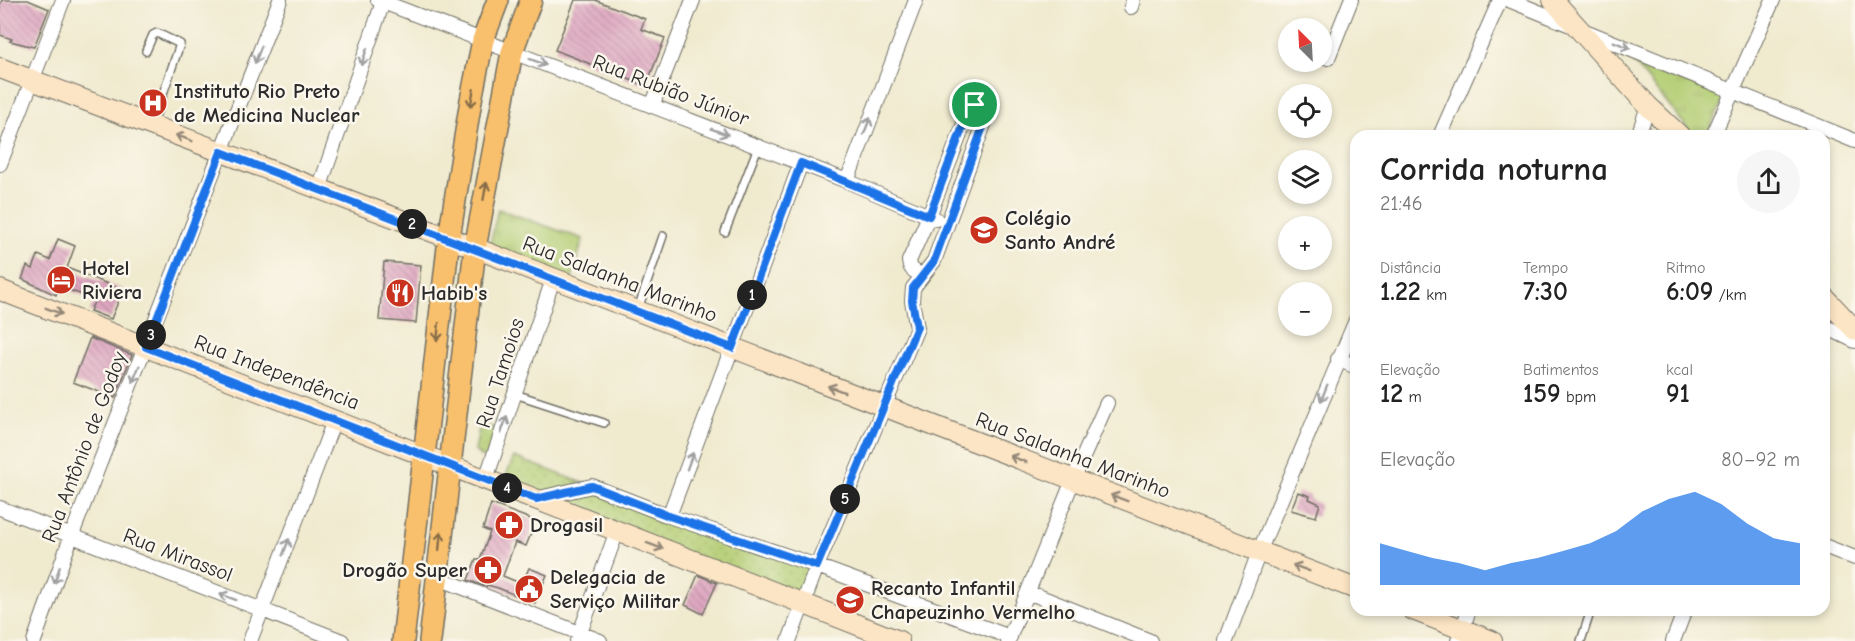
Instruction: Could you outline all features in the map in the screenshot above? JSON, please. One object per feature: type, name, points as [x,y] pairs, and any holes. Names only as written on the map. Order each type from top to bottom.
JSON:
[{"type":"main road","points":[[403,641],[449,238],[483,40],[498,0]]},
{"type":"main road","points":[[430,641],[448,465],[475,248],[512,52],[531,0]]},
{"type":"street","points":[[0,164],[63,0]]},
{"type":"street","name":"Rua Antônio de Godoy","points":[[34,641],[71,537],[280,0]]},
{"type":"street","points":[[652,106],[693,0]]},
{"type":"street","points":[[846,181],[916,0]]},
{"type":"street","points":[[1332,48],[1351,0]]},
{"type":"street","points":[[1443,130],[1500,0]]},
{"type":"street","points":[[1509,0],[1828,130]]},
{"type":"street","points":[[1716,130],[1773,0]]},
{"type":"street","points":[[319,189],[380,1]]},
{"type":"street","name":"Rua Rubião Júnior","points":[[380,1],[801,163],[947,224]]},
{"type":"street","points":[[1556,1],[1574,25],[1648,106],[1674,130]]},
{"type":"street","name":"Rua Saldanha Marinho","points":[[0,68],[449,238],[1350,587]]},
{"type":"street","points":[[789,641],[817,566],[917,327],[912,301],[913,288],[934,261],[984,124],[986,114],[984,107],[975,105],[970,108],[939,191],[909,261],[913,271],[922,274]]},
{"type":"street","points":[[1640,130],[1648,106]]},
{"type":"street","points":[[1830,131],[1855,141]]},
{"type":"street","points":[[953,154],[970,163]]},
{"type":"street","points":[[669,516],[801,163]]},
{"type":"street","points":[[939,191],[956,198]]},
{"type":"street","name":"Rua Tamoios","points":[[483,479],[489,470],[553,279]]},
{"type":"street","name":"Rua Independência","points":[[0,290],[899,641]]},
{"type":"street","points":[[1830,303],[1855,330]]},
{"type":"street","points":[[1830,329],[1855,340]]},
{"type":"street","points":[[1226,641],[1259,552],[1350,333]]},
{"type":"street","points":[[1338,360],[1350,365]]},
{"type":"street","points":[[536,499],[592,486],[669,516],[817,566],[1009,639],[1073,480],[1107,404]]},
{"type":"street","points":[[250,641],[334,421]]},
{"type":"street","name":"Rua Mirassol","points":[[0,508],[342,641]]},
{"type":"street","points":[[578,637],[617,531]]},
{"type":"street","points":[[1830,548],[1855,558]]},
{"type":"street","points":[[436,577],[578,637],[600,641]]},
{"type":"street","points":[[1028,592],[1150,641]]},
{"type":"street","points":[[1424,616],[1460,635],[1492,641]]},
{"type":"street","points":[[1460,635],[1467,616]]},
{"type":"street","points":[[1674,641],[1683,616]]},
{"type":"lane","points":[[146,51],[153,35],[157,33],[180,44],[152,125]]},
{"type":"lane","points":[[725,232],[758,147]]},
{"type":"lane","points":[[637,311],[663,236]]},
{"type":"lane","points":[[515,394],[604,423]]},
{"type":"lane","points":[[1581,641],[1589,616]]},
{"type":"green space","points":[[1633,62],[1727,94],[1708,130],[1689,130]]},
{"type":"green space","points":[[498,209],[583,239],[571,281],[489,248]]},
{"type":"green space","points":[[480,424],[498,429],[487,457],[481,457],[475,451]]},
{"type":"green space","points":[[514,457],[586,484],[540,493],[504,480]]},
{"type":"green space","points":[[590,490],[815,570],[806,600],[545,500]]},
{"type":"building","points":[[2,0],[28,0],[49,9],[34,47],[10,41],[12,39],[0,35]]},
{"type":"building","points":[[575,0],[595,0],[645,19],[641,29],[665,38],[646,86],[555,50]]},
{"type":"building","name":"Hotel Riviera","points":[[58,239],[75,246],[67,268],[123,290],[111,319],[90,311],[95,300],[59,286],[56,295],[22,279],[27,266],[33,269],[38,255],[50,260]]},
{"type":"building","name":"Habib's","points":[[384,262],[421,265],[416,323],[379,320]]},
{"type":"building","points":[[90,338],[132,355],[115,398],[73,382]]},
{"type":"building","points":[[1298,492],[1310,496],[1309,499],[1320,504],[1316,517],[1291,510]]},
{"type":"building","points":[[491,504],[536,521],[526,546],[515,542],[503,576],[522,584],[529,568],[547,575],[535,603],[498,588],[487,585],[486,587],[468,580],[476,559],[480,560],[490,532],[483,529]]},
{"type":"building","points":[[698,575],[717,583],[703,614],[685,605]]},
{"type":"place","name":"Instituto Rio Preto de Medicina Nuclear","points":[[153,103]]},
{"type":"place","name":"Colégio Santo André","points":[[984,230]]},
{"type":"place","name":"Hotel Riviera","points":[[61,280]]},
{"type":"place","name":"Habib's","points":[[400,293]]},
{"type":"place","name":"Drogasil","points":[[509,525]]},
{"type":"place","name":"Drogão Super","points":[[488,570]]},
{"type":"place","name":"Delegacia de Serviço Militar","points":[[529,589]]},
{"type":"place","name":"Recanto Infantil Chapeuzinho Vermelho","points":[[850,600]]},
{"type":"route","points":[[975,105],[984,107],[986,114],[984,124],[934,261],[913,288],[912,301],[917,327],[817,566],[669,516],[592,486],[536,499],[146,347],[221,152],[732,348],[801,163],[929,216],[970,108],[975,105]]}]
